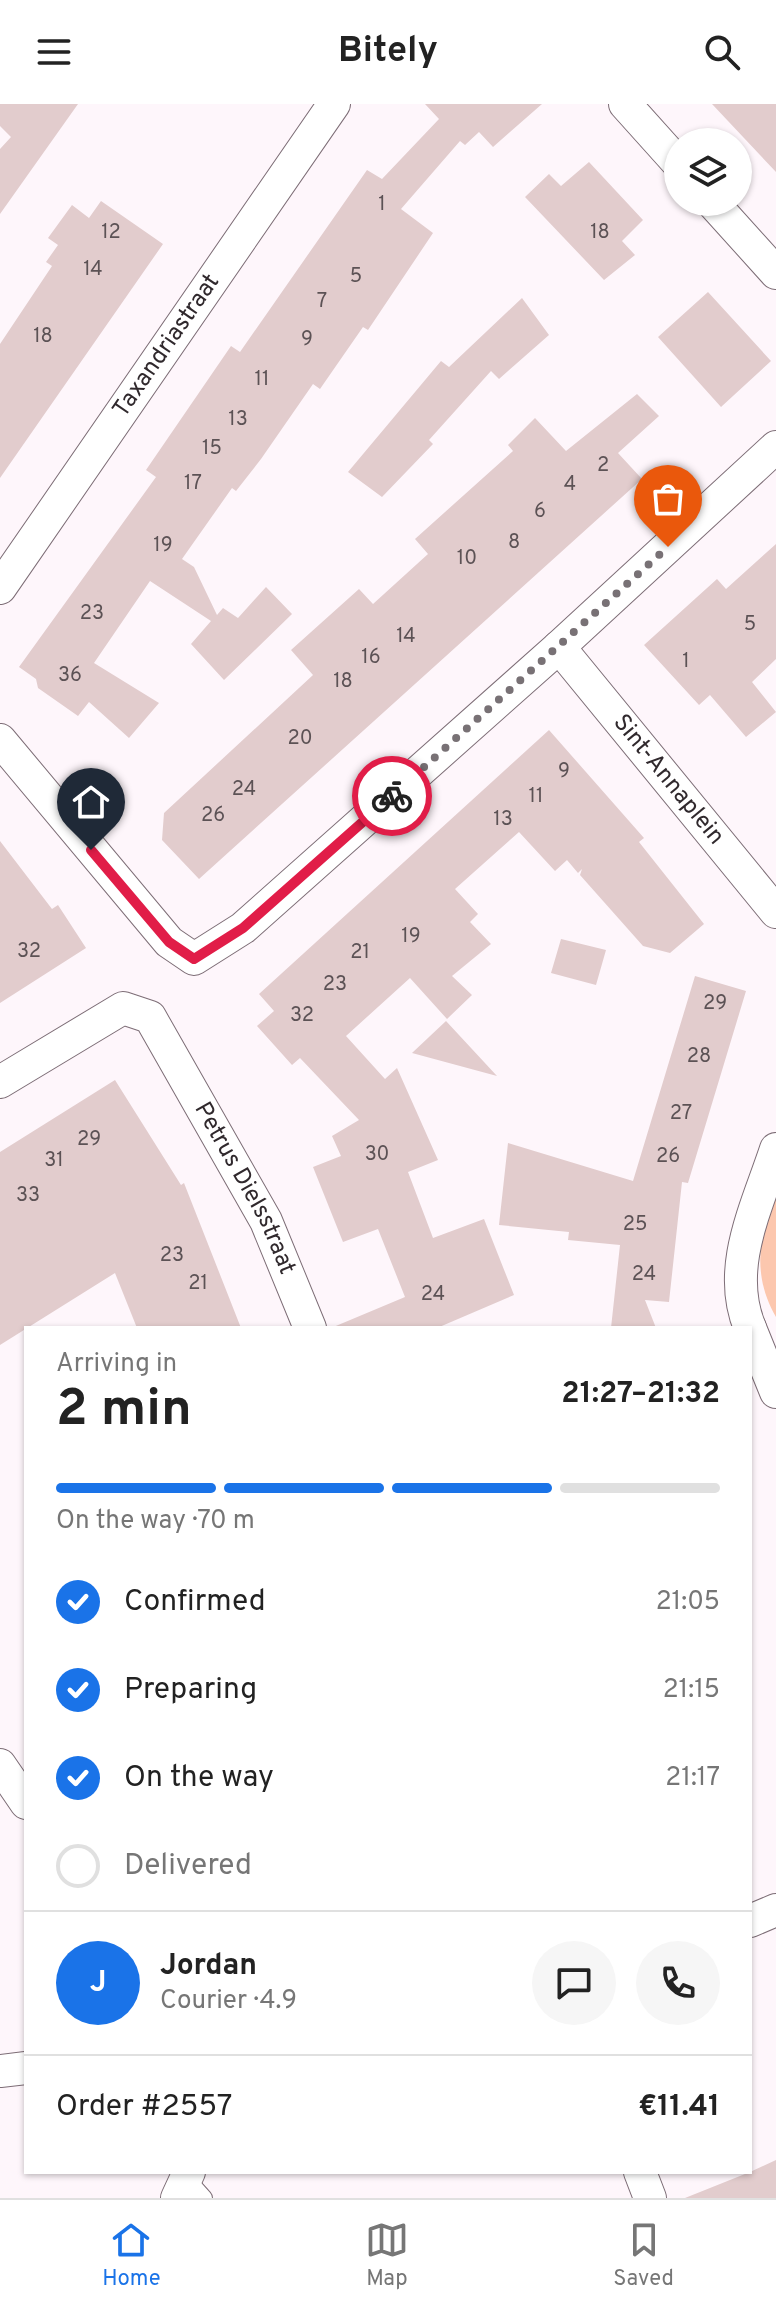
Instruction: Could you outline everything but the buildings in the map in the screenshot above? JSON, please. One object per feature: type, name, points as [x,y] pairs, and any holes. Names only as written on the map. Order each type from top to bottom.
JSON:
[{"type":"street","name":"Taxandriastraat","points":[[0,588],[334,104]]},
{"type":"street","points":[[625,104],[664,147]]},
{"type":"street","points":[[725,216],[776,273]]},
{"type":"street","points":[[0,740],[169,942],[194,959],[243,928],[559,647],[776,447]]},
{"type":"street","name":"Sint-Annaplein","points":[[559,647],[776,912]]},
{"type":"street","name":"Petrus Dielsstraat","points":[[0,1082],[123,1008],[150,1017],[266,1221],[309,1326]]},
{"type":"street","points":[[749,1326],[739,1287],[740,1259],[776,1149]]},
{"type":"street","points":[[752,1332],[773,1377]]},
{"type":"street","points":[[0,1765],[24,1800]]},
{"type":"street","points":[[752,1920],[776,1910]]},
{"type":"street","points":[[0,2071],[24,2068]]},
{"type":"street","points":[[641,2174],[650,2198]]},
{"type":"shaded area","points":[[776,1183],[776,1317],[768,1300],[760,1267],[766,1218]]},
{"type":"way so far","points":[[392,796],[668,547]]},
{"type":"route","points":[[91,850],[169,942],[194,959],[243,928],[392,796]]}]
